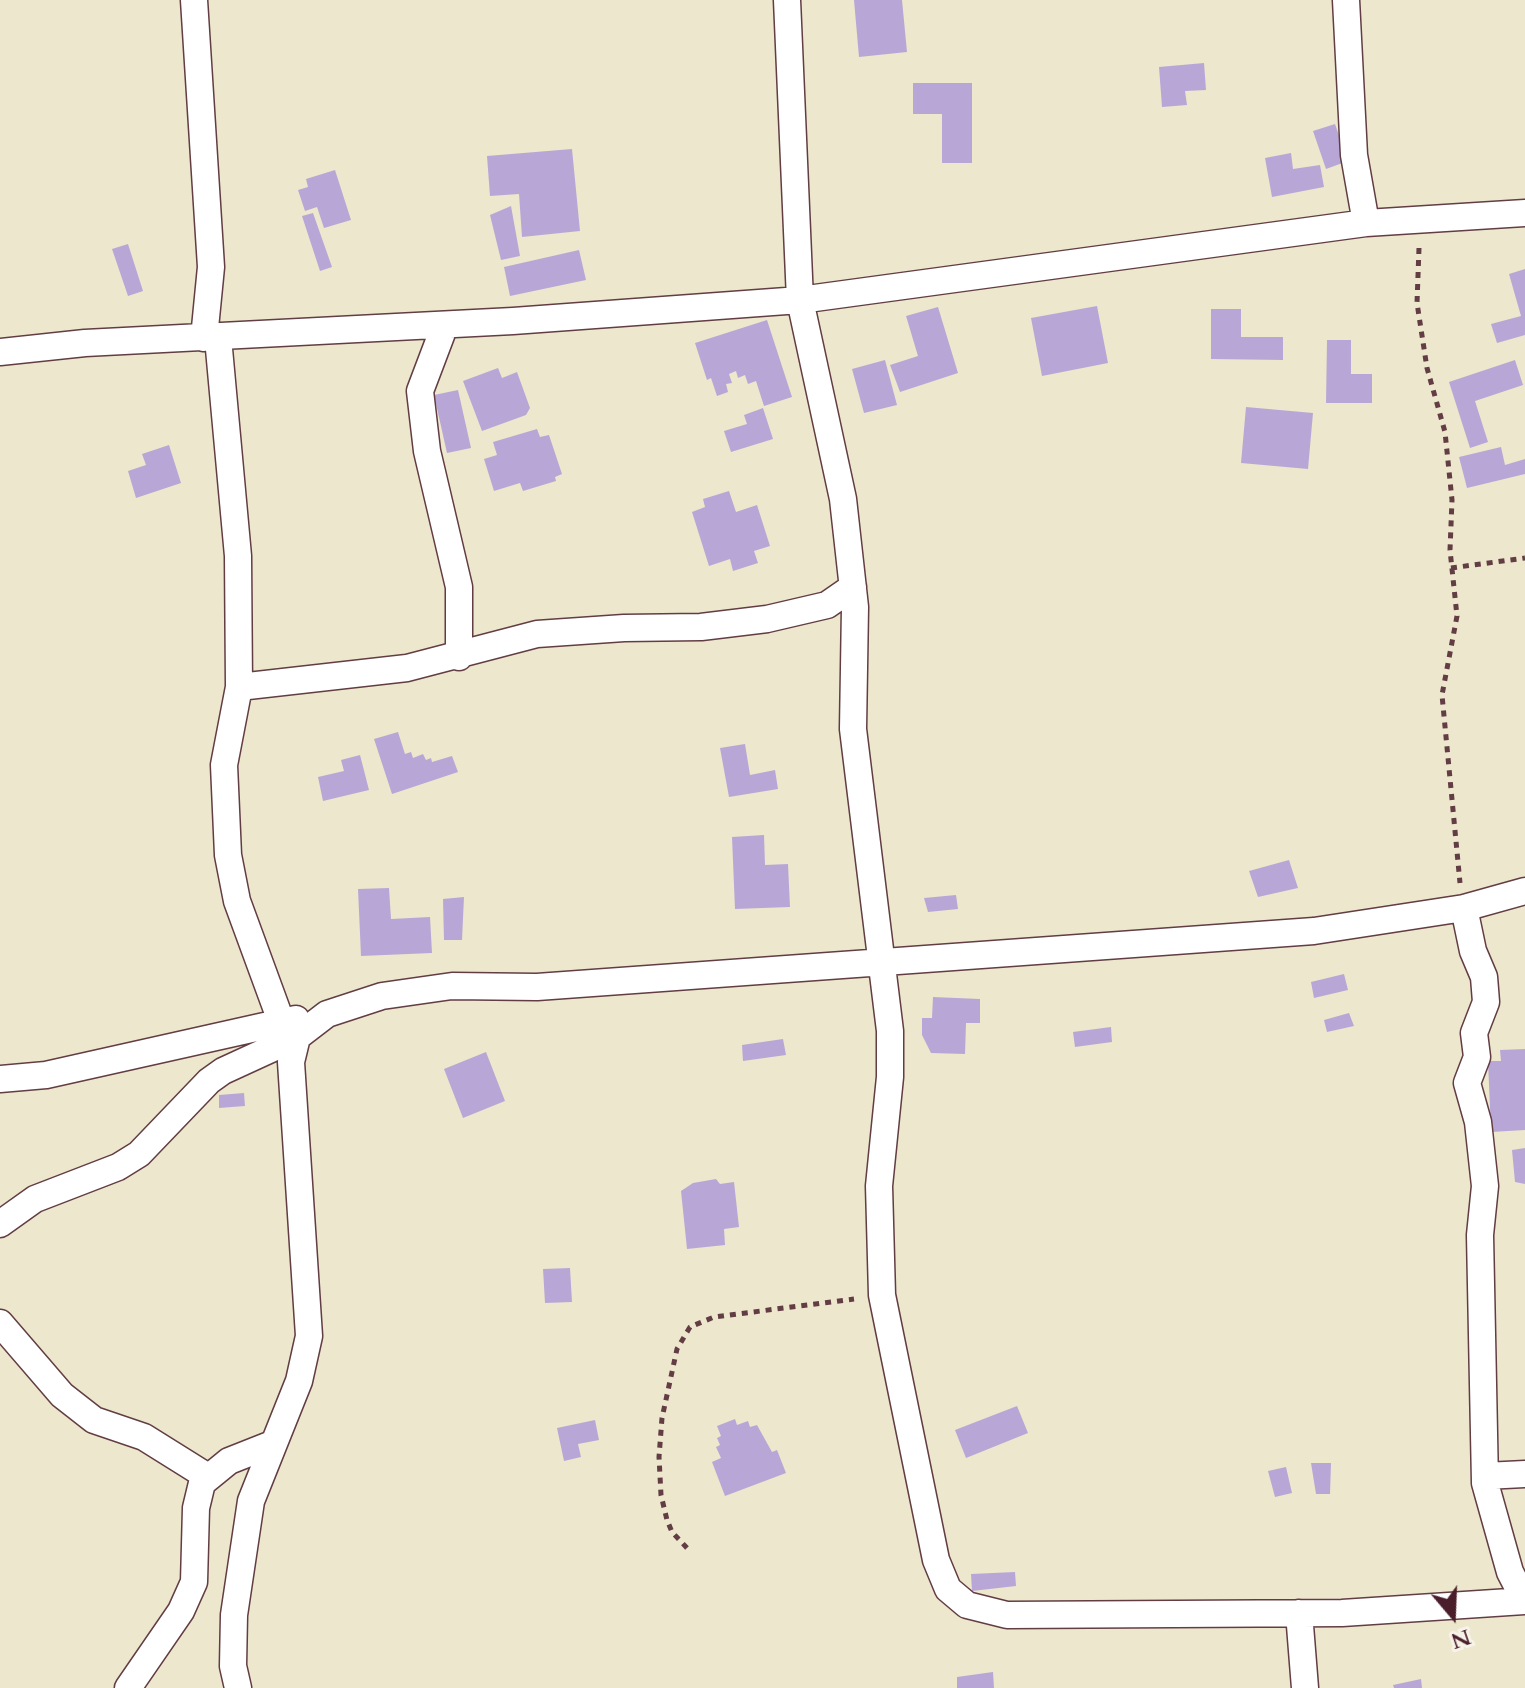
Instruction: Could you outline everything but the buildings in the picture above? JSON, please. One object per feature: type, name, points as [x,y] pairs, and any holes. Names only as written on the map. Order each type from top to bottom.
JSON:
[{"type":"street","points":[[194,0],[211,267],[211,338],[238,556],[239,687],[224,765],[228,855],[237,901],[289,1029],[309,1336],[299,1381],[251,1501],[240,1571],[234,1640],[238,1688]]},
{"type":"street","points":[[787,0],[800,300],[843,499],[853,587],[853,729],[890,1031],[890,1077],[879,1186],[882,1295],[936,1560],[948,1589],[967,1605],[1007,1615],[1299,1613],[1525,1601],[1510,1572],[1490,1507],[1485,1476],[1480,1235],[1485,1186],[1478,1122],[1467,1083],[1477,1057],[1474,1033],[1486,1002],[1484,977],[1473,951],[1464,908]]},
{"type":"street","points":[[1346,0],[1354,155],[1366,223]]},
{"type":"street","points":[[0,352],[85,343],[445,325],[800,300],[1366,223],[1525,213]]},
{"type":"street","points":[[445,325],[420,391],[427,451],[459,587],[459,657]]},
{"type":"street","points":[[239,687],[407,668],[459,657],[537,634],[701,627],[767,619],[827,605],[853,587]]},
{"type":"street","points":[[0,1079],[46,1075],[289,1029],[382,996],[452,986],[537,987],[1314,931],[1464,908],[1525,891]]},
{"type":"street","points":[[0,1224],[35,1199],[118,1167],[139,1154],[223,1071],[289,1029]]},
{"type":"street","points":[[0,1323],[62,1395],[94,1420],[144,1437],[208,1477]]},
{"type":"street","points":[[128,1688],[181,1611],[194,1582],[196,1508],[202,1483],[229,1461],[272,1444]]},
{"type":"street","points":[[1485,1476],[1525,1474]]},
{"type":"street","points":[[1299,1613],[1305,1688]]},
{"type":"path","points":[[1427,219],[1416,255],[1417,303],[1427,368],[1450,464],[1451,568],[1457,616],[1442,695],[1450,801],[1464,908]]},
{"type":"path","points":[[1451,568],[1525,558]]},
{"type":"path","points":[[687,1548],[672,1532],[667,1520],[661,1495],[659,1457],[662,1418],[677,1349],[690,1327],[714,1317],[882,1295]]}]
